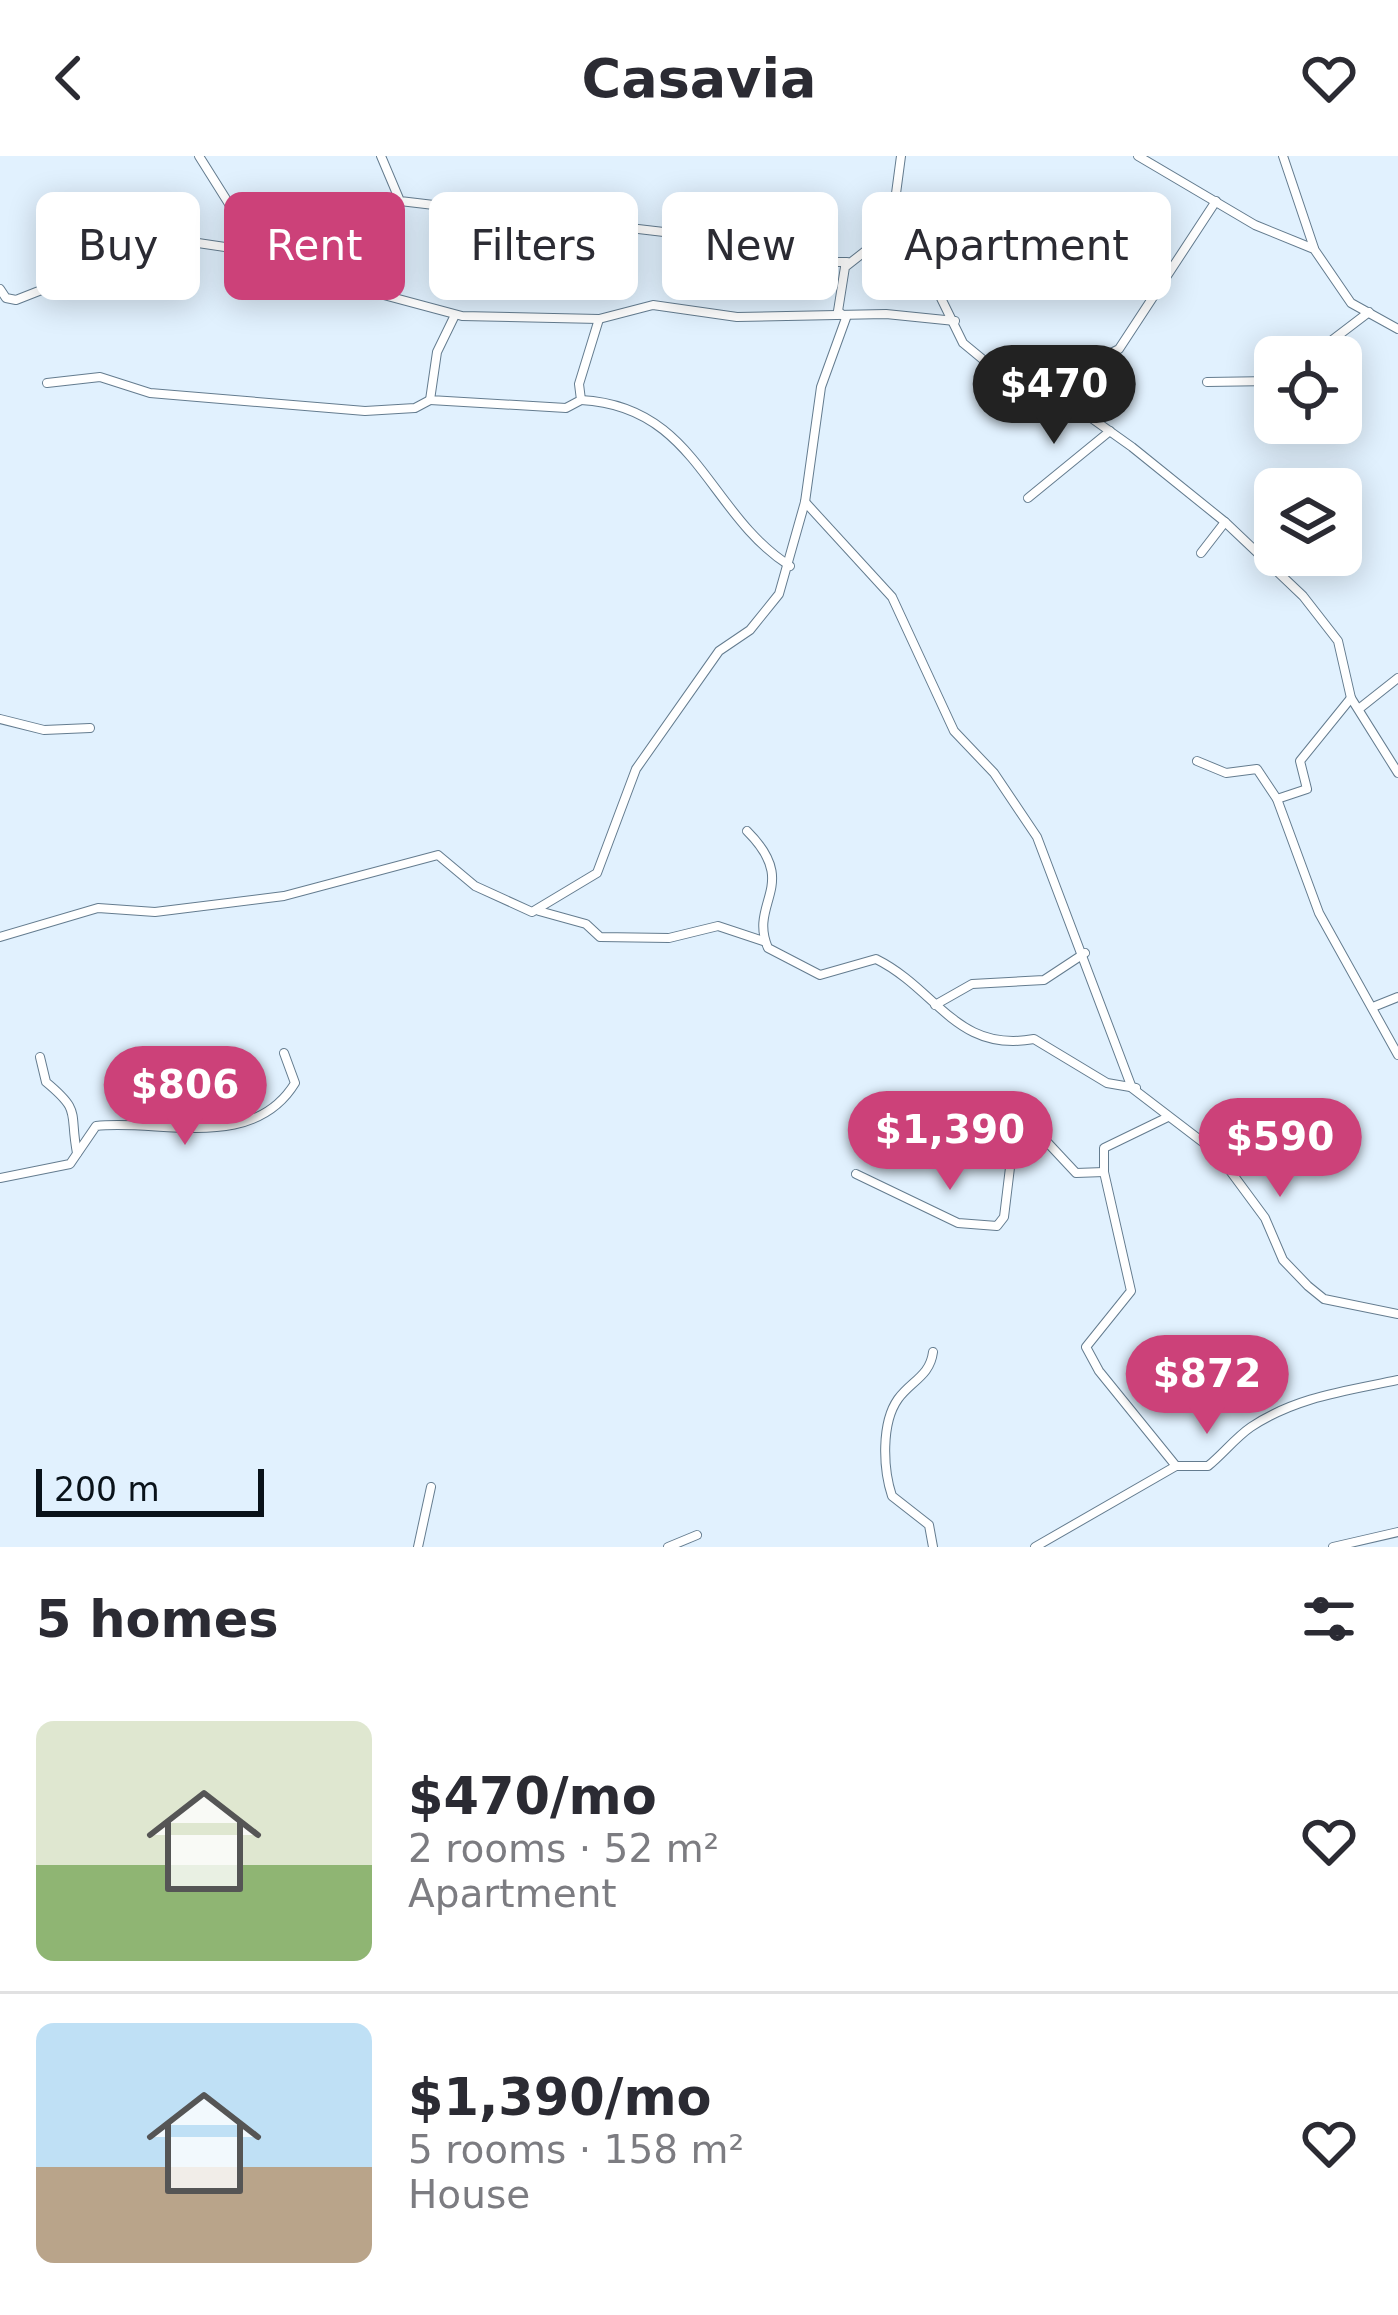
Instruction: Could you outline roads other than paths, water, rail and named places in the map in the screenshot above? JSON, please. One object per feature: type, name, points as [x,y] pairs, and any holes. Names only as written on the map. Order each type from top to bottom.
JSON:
[{"type":"street","points":[[199,156],[224,196]]},
{"type":"street","points":[[381,156],[400,201],[715,238],[752,260],[847,262],[862,251]]},
{"type":"street","points":[[896,192],[901,156]]},
{"type":"street","points":[[1138,156],[1154,159],[1271,233],[1314,249]]},
{"type":"street","points":[[1283,156],[1314,249],[1338,288],[1398,329]]},
{"type":"street","points":[[1087,365],[1119,349],[1216,201]]},
{"type":"street","points":[[0,289],[6,298],[16,300],[100,267],[198,243],[224,246]]},
{"type":"street","points":[[846,318],[838,310],[847,262]]},
{"type":"street","points":[[401,300],[455,315],[599,319],[653,305],[737,317],[886,314],[955,321]]},
{"type":"street","points":[[940,300],[963,343],[986,362],[1073,405],[1110,430],[1225,521],[1303,596],[1338,641],[1351,698],[1398,773]]},
{"type":"street","points":[[1338,336],[1369,312]]},
{"type":"street","points":[[430,400],[436,352],[455,315]]},
{"type":"street","points":[[538,911],[598,873],[636,769],[718,651],[773,604],[790,566],[805,502],[821,387],[846,318]]},
{"type":"street","points":[[581,400],[578,384],[599,319]]},
{"type":"street","points":[[47,383],[100,377],[149,393],[365,411],[415,408],[430,400],[566,408],[581,400],[643,414],[704,467],[725,507],[759,547],[790,566]]},
{"type":"street","points":[[1207,382],[1254,381]]},
{"type":"street","points":[[1028,498],[1110,430]]},
{"type":"street","points":[[805,502],[892,596],[954,731],[994,773],[1037,837],[1085,953],[1132,1088],[1138,1088]]},
{"type":"street","points":[[1201,553],[1225,521]]},
{"type":"street","points":[[1360,708],[1398,678]]},
{"type":"street","points":[[1276,799],[1307,789],[1300,760],[1351,698]]},
{"type":"street","points":[[0,719],[44,730],[90,728]]},
{"type":"street","points":[[1197,761],[1226,772],[1256,768],[1276,799],[1319,913],[1398,1055]]},
{"type":"street","points":[[746,831],[771,861],[773,884],[764,942]]},
{"type":"street","points":[[0,937],[98,908],[155,912],[284,896],[438,855],[475,886],[586,924],[600,937],[669,938],[718,926],[764,942],[820,975],[876,959],[991,1042],[1034,1039],[1107,1083],[1138,1088],[1168,1118],[1206,1143],[1232,1171],[1265,1218],[1283,1261],[1308,1286],[1324,1299],[1398,1314]]},
{"type":"street","points":[[935,1005],[972,984],[1044,980],[1085,953]]},
{"type":"street","points":[[1373,1007],[1398,997]]},
{"type":"street","points":[[0,1178],[64,1166],[96,1126],[217,1127],[259,1117],[274,1109],[295,1083],[284,1053]]},
{"type":"street","points":[[40,1057],[46,1082],[64,1094],[74,1111],[77,1154]]},
{"type":"street","points":[[1168,1118],[1106,1143],[1104,1172],[1131,1292],[1090,1339],[1087,1353],[1176,1466]]},
{"type":"street","points":[[856,1174],[958,1223],[987,1227],[1004,1217],[1012,1151],[1048,1142],[1076,1173],[1104,1172]]},
{"type":"street","points":[[933,1352],[926,1372],[896,1402],[885,1458],[892,1496],[929,1525],[933,1547]]},
{"type":"street","points":[[1035,1547],[1176,1466],[1208,1466],[1246,1430],[1280,1410],[1321,1394],[1398,1380]]},
{"type":"street","points":[[418,1547],[431,1487]]},
{"type":"street","points":[[1333,1547],[1398,1532]]},
{"type":"street","points":[[668,1547],[697,1535]]}]
